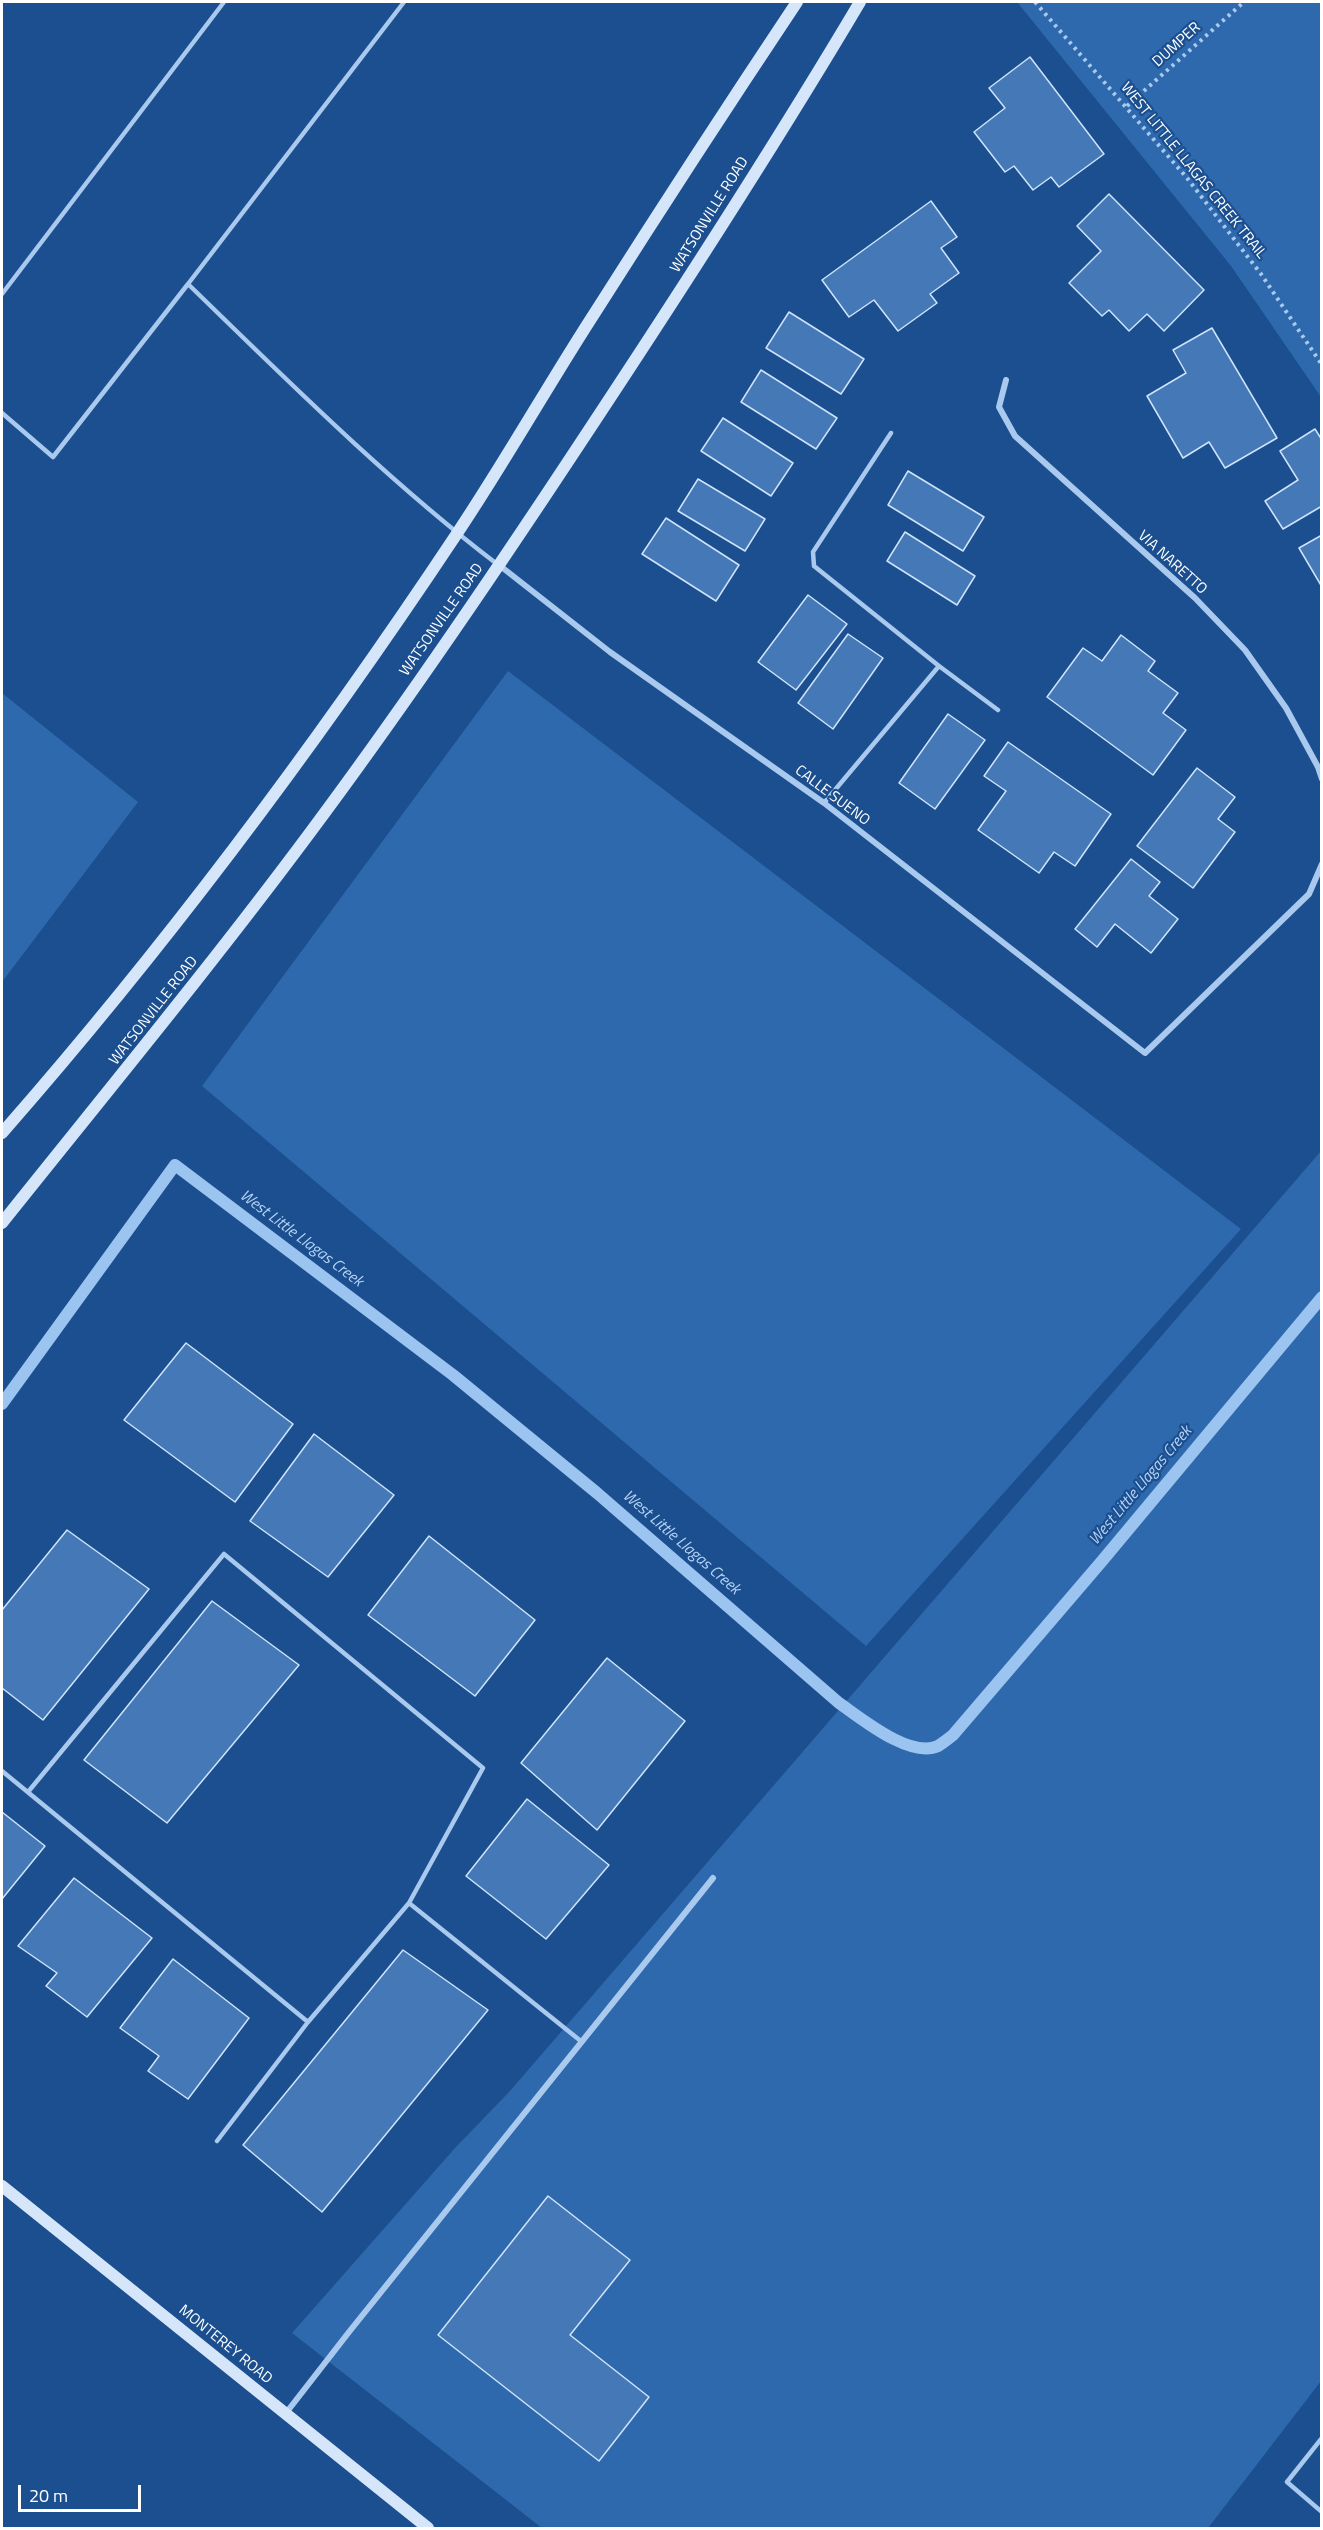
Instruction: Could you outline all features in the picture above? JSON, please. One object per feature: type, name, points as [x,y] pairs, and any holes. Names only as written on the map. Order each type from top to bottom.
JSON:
[{"type":"main road","points":[[2,1133],[183,916],[306,753],[457,533],[595,312],[797,2]]},
{"type":"main road","name":"WATSONVILLE ROAD","points":[[2,1223],[158,1031],[310,833],[499,565],[645,345],[860,2]]},
{"type":"main road","name":"MONTEREY ROAD","points":[[2,2186],[429,2529]]},
{"type":"street","name":"VIA NARETTO","points":[[1006,380],[999,407],[1015,436],[1195,598],[1245,650],[1286,708],[1318,767],[1322,779]]},
{"type":"street","name":"CALLE SUENO","points":[[499,565],[610,652],[824,803],[1145,1053],[1309,894],[1322,864]]},
{"type":"street","points":[[286,2413],[713,1878]]},
{"type":"lane","points":[[2,294],[224,2]]},
{"type":"lane","points":[[2,413],[52,457],[404,2]]},
{"type":"lane","points":[[188,284],[335,427],[457,533],[499,565]]},
{"type":"lane","points":[[891,433],[813,552],[814,566],[998,710]]},
{"type":"lane","points":[[824,803],[939,666]]},
{"type":"lane","points":[[28,1792],[224,1554],[483,1768],[409,1903],[308,2022],[217,2141]]},
{"type":"lane","points":[[2,1771],[308,2022]]},
{"type":"lane","points":[[409,1903],[582,2042]]},
{"type":"lane","points":[[1322,2438],[1287,2482],[1322,2512]]},
{"type":"path","name":"WEST LITTLE LLAGAS CREEK TRAIL","points":[[1035,2],[1187,178],[1261,274],[1322,365]]},
{"type":"path","name":"DUMPER","points":[[1127,106],[1244,2]]},
{"type":"shaded area","points":[[1017,2],[1321,2],[1321,397],[1231,266]]},
{"type":"shaded area","points":[[508,671],[1241,1229],[866,1646],[202,1086]]},
{"type":"shaded area","points":[[2,693],[138,802],[2,982]]},
{"type":"shaded area","points":[[1321,1151],[1321,2381],[1208,2528],[542,2528],[292,2333],[455,2148],[510,2091]]},
{"type":"building","points":[[1030,57],[1104,154],[1059,187],[1051,177],[1033,190],[1014,166],[1005,172],[974,132],[1005,108],[989,88]]},
{"type":"building","points":[[1109,194],[1204,290],[1164,331],[1147,314],[1129,331],[1109,310],[1102,316],[1069,283],[1101,251],[1077,226]]},
{"type":"building","points":[[931,201],[957,237],[941,248],[959,273],[930,294],[937,303],[898,331],[874,300],[849,317],[822,280]]},
{"type":"building","points":[[789,312],[864,359],[841,394],[766,348]]},
{"type":"building","points":[[1212,328],[1277,438],[1225,468],[1209,442],[1183,458],[1147,396],[1186,373],[1173,350]]},
{"type":"building","points":[[761,370],[837,418],[816,449],[741,402]]},
{"type":"building","points":[[723,418],[793,463],[771,496],[701,451]]},
{"type":"building","points":[[1315,429],[1322,440],[1322,506],[1283,529],[1265,501],[1298,480],[1280,451]]},
{"type":"building","points":[[908,471],[984,517],[963,551],[888,505]]},
{"type":"building","points":[[698,479],[765,519],[745,551],[678,511]]},
{"type":"building","points":[[666,518],[739,565],[716,601],[642,554]]},
{"type":"building","points":[[905,532],[975,576],[957,605],[887,561]]},
{"type":"building","points":[[1322,535],[1322,587],[1299,548]]},
{"type":"building","points":[[808,595],[847,624],[796,690],[758,662]]},
{"type":"building","points":[[848,634],[883,658],[833,729],[798,703]]},
{"type":"building","points":[[1121,635],[1155,661],[1148,671],[1178,693],[1163,713],[1186,730],[1153,775],[1047,697],[1083,648],[1102,661]]},
{"type":"building","points":[[948,714],[985,740],[935,809],[899,783]]},
{"type":"building","points":[[1008,742],[1111,814],[1075,866],[1054,852],[1039,873],[978,830],[1006,791],[984,776]]},
{"type":"building","points":[[1197,768],[1235,797],[1218,819],[1235,832],[1193,888],[1137,846]]},
{"type":"building","points":[[1131,859],[1160,882],[1149,896],[1178,919],[1151,953],[1115,924],[1097,947],[1075,929]]},
{"type":"building","points":[[186,1343],[293,1424],[235,1502],[124,1420]]},
{"type":"building","points":[[314,1434],[394,1495],[328,1577],[250,1521]]},
{"type":"building","points":[[67,1530],[149,1589],[43,1720],[2,1688],[2,1610]]},
{"type":"building","points":[[429,1536],[535,1620],[475,1696],[368,1615]]},
{"type":"building","points":[[212,1601],[299,1665],[167,1823],[84,1760]]},
{"type":"building","points":[[607,1658],[685,1721],[597,1830],[521,1763]]},
{"type":"building","points":[[527,1799],[609,1865],[546,1939],[466,1876]]},
{"type":"building","points":[[2,1812],[45,1846],[2,1899]]},
{"type":"building","points":[[74,1878],[152,1938],[87,2017],[46,1986],[57,1973],[18,1946]]},
{"type":"building","points":[[403,1950],[488,2010],[322,2212],[243,2145]]},
{"type":"building","points":[[173,1959],[249,2018],[188,2099],[148,2071],[159,2056],[120,2028]]},
{"type":"building","points":[[548,2196],[630,2260],[570,2335],[649,2397],[599,2461],[438,2335]]},
{"type":"waterway","name":"West Little Llagas Creek","points":[[2,1404],[175,1165],[453,1375],[597,1493],[839,1703],[886,1735],[914,1747],[927,1748],[938,1746],[953,1735],[1102,1561],[1322,1297]]}]
